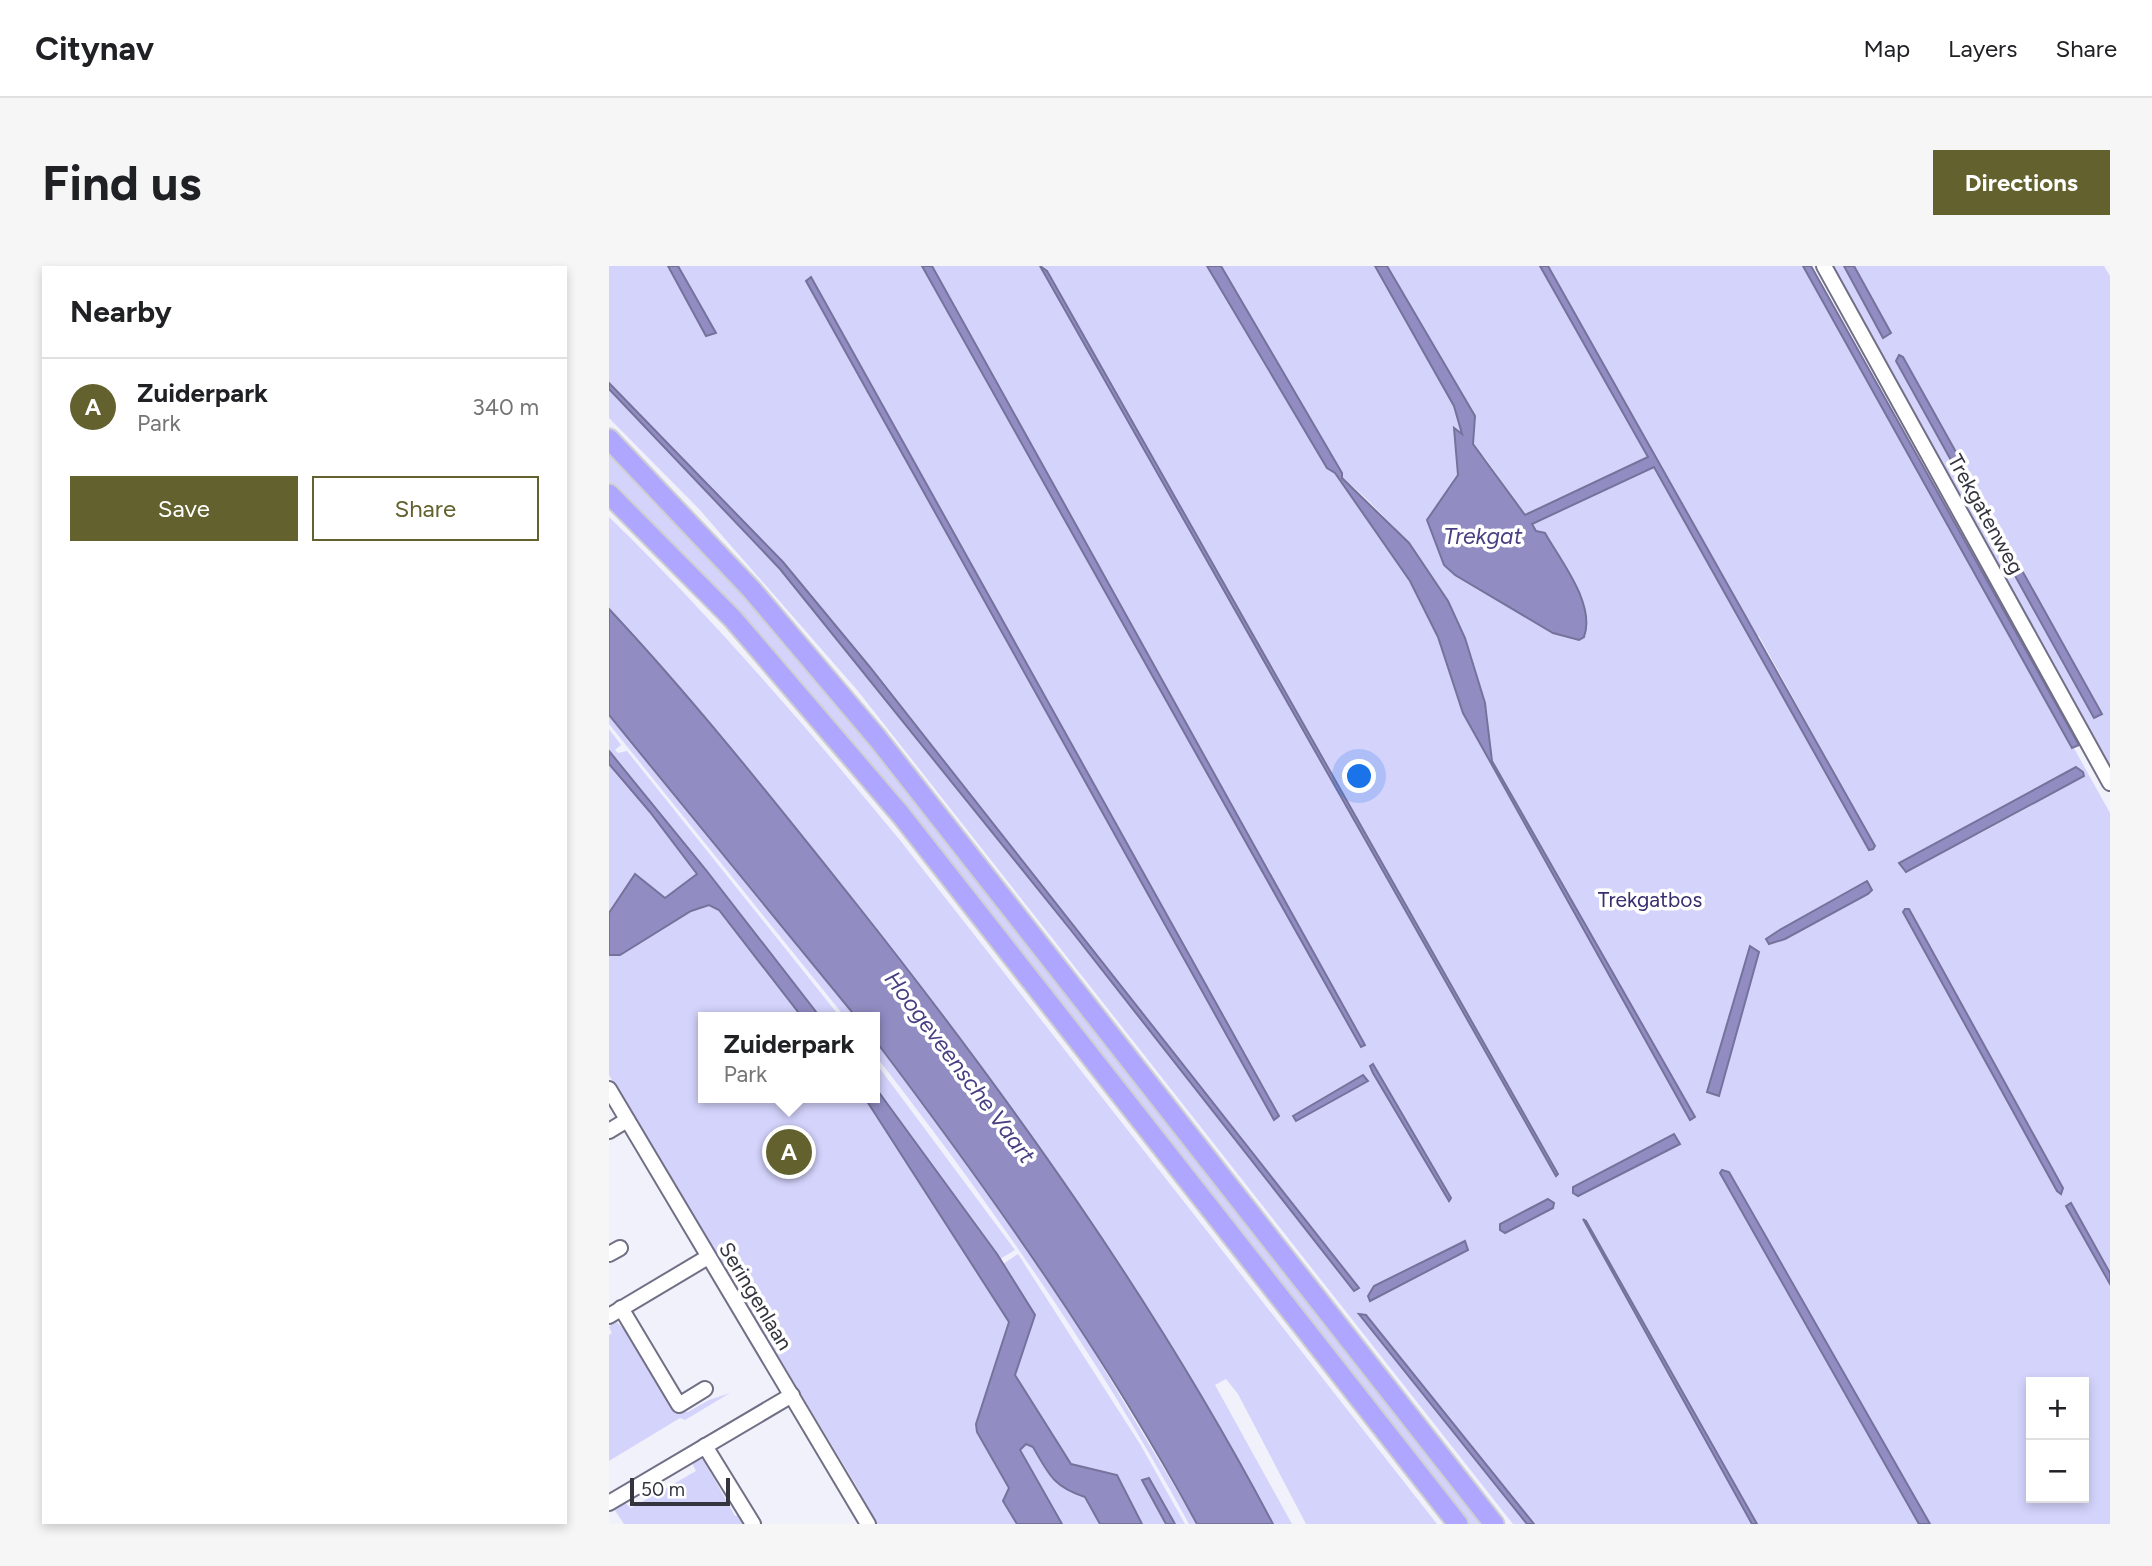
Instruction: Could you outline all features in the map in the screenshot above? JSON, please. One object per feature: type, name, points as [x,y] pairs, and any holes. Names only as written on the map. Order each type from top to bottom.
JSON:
[{"type":"highway","points":[[609,439],[751,589],[878,739],[1494,1524]]},
{"type":"highway","points":[[609,494],[733,619],[901,815],[1458,1524]]},
{"type":"street","name":"Trekgatenweg","points":[[1824,266],[2110,783]]},
{"type":"street","name":"Seringenlaan","points":[[609,1089],[868,1524]]},
{"type":"street","points":[[609,1131],[627,1120]]},
{"type":"street","points":[[705,1389],[680,1405],[615,1312],[708,1257]]},
{"type":"street","points":[[609,1503],[792,1395]]},
{"type":"street","points":[[705,1446],[753,1524]]},
{"type":"green space","name":"Trekgatbos","points":[[609,266],[1806,266],[2110,813],[2110,1273],[2071,1204],[2066,1206],[2110,1284],[2110,1524],[1930,1524],[1729,1172],[1722,1171],[1720,1174],[1919,1524],[1757,1524],[1583,1219],[1752,1524],[1513,1524],[858,691],[699,509],[609,418]],"holes":[[[1455,429],[1486,459],[1536,531],[1545,533],[1582,605],[1586,622],[1579,640],[1538,622],[1517,607],[1427,520],[1458,475]],[[1335,474],[1362,495],[1405,540],[1447,604],[1468,651],[1485,701],[1491,765],[1463,713],[1438,637],[1410,581]],[[1759,636],[1875,846],[1754,637]],[[2076,767],[2083,772],[2083,777],[1981,833],[1903,870],[1900,863]],[[1866,882],[1769,944],[1778,931]],[[1904,913],[2061,1193],[2057,1191]],[[1750,946],[1759,952],[1719,1095],[1707,1091]],[[1373,1065],[1432,1164],[1449,1201],[1370,1066]],[[1464,1241],[1468,1250],[1370,1301],[1374,1286]]]},
{"type":"green space","points":[[1829,266],[2104,266],[2110,276],[2110,772]]},
{"type":"green space","points":[[609,454],[773,627],[854,726],[1482,1524],[1468,1524],[1216,1204],[644,516],[609,483]]},
{"type":"green space","points":[[609,517],[759,674],[899,839],[1437,1524],[1306,1524],[1238,1394],[1226,1379],[1215,1385],[1292,1524],[1273,1524],[1228,1442],[1130,1281],[969,1050],[795,827],[704,716],[609,609]]},
{"type":"green space","points":[[609,715],[852,1012],[841,1012],[609,724]]},
{"type":"green space","points":[[609,729],[621,745],[615,750],[618,753],[627,751],[836,1012],[698,1012],[698,1103],[879,1103],[1004,1266],[1003,1264],[1018,1254],[1140,1444],[1185,1524],[1175,1524],[1149,1478],[1143,1481],[1166,1524],[876,1524],[859,1497],[860,1492],[609,1075]]},
{"type":"green space","points":[[880,1047],[977,1175],[1054,1286],[1197,1524],[1189,1524],[1081,1342],[960,1168],[880,1062]]},
{"type":"green space","points":[[880,1069],[1015,1250],[1000,1259],[880,1094]]},
{"type":"green space","points":[[615,1321],[629,1333],[627,1335],[676,1410],[688,1412],[709,1400],[730,1393],[685,1420],[680,1418],[609,1461],[609,1335],[612,1333],[609,1327]]},
{"type":"green space","points":[[703,1459],[735,1516],[739,1515],[744,1524],[624,1524],[614,1509],[623,1501],[631,1508],[696,1471],[692,1463]]},
{"type":"water","points":[[668,266],[678,266],[716,333],[706,336]]},
{"type":"water","points":[[922,266],[932,266],[1365,1045],[1361,1047]]},
{"type":"water","points":[[1040,266],[1047,271],[1558,1174],[1556,1176]]},
{"type":"water","points":[[1207,266],[1221,266],[1342,473],[1342,478],[1409,543],[1448,601],[1465,638],[1485,703],[1492,761],[1695,1117],[1690,1120],[1463,713],[1438,637],[1410,581],[1335,473],[1327,468]]},
{"type":"water","name":"Trekgat","points":[[1375,266],[1387,266],[1475,416],[1473,444],[1525,515],[1648,457],[1540,266],[1548,266],[1875,846],[1873,849],[1869,850],[1654,467],[1532,524],[1536,531],[1545,533],[1581,597],[1586,624],[1584,637],[1579,640],[1553,633],[1455,575],[1444,565],[1427,520],[1458,475],[1454,428],[1462,434],[1454,406]]},
{"type":"water","points":[[1803,266],[1811,266],[2079,745],[2072,748]]},
{"type":"water","points":[[1844,266],[1854,266],[1891,333],[1883,338]]},
{"type":"water","points":[[811,277],[1279,1116],[1274,1120],[806,281]]},
{"type":"water","points":[[1899,355],[1903,357],[2102,714],[2094,718],[1896,361]]},
{"type":"water","points":[[609,383],[783,562],[869,666],[1359,1288],[1354,1291],[1070,929],[780,569],[609,389]]},
{"type":"water","name":"Hoogeveensche Vaart","points":[[609,609],[704,716],[795,827],[969,1050],[1130,1281],[1228,1442],[1273,1524],[1197,1524],[1124,1398],[1045,1276],[962,1157],[880,1047],[880,1012],[852,1012],[609,715]]},
{"type":"water","points":[[609,751],[816,1012],[798,1012],[719,910],[709,905],[691,911],[620,955],[609,955],[609,913],[635,874],[665,898],[697,874],[609,764]]},
{"type":"water","points":[[2076,767],[2084,776],[1906,872],[1899,863]]},
{"type":"water","points":[[1867,881],[1872,890],[1868,894],[1785,939],[1769,944],[1766,939],[1778,931]]},
{"type":"water","points":[[1909,909],[2063,1188],[2061,1194],[1903,912]]},
{"type":"water","points":[[1750,946],[1759,952],[1719,1096],[1707,1092]]},
{"type":"water","points":[[1373,1064],[1451,1198],[1449,1201],[1373,1073],[1370,1066]]},
{"type":"water","points":[[1363,1075],[1368,1081],[1296,1121],[1293,1116]]},
{"type":"water","points":[[880,1094],[997,1254],[1035,1315],[1015,1375],[1071,1464],[1117,1475],[1142,1524],[1100,1524],[1085,1497],[1066,1489],[1053,1479],[1033,1447],[1026,1444],[1020,1450],[1062,1524],[1017,1524],[1003,1501],[1009,1488],[977,1432],[976,1424],[1009,1322],[868,1103],[880,1103]]},
{"type":"water","points":[[1674,1134],[1680,1144],[1578,1196],[1573,1193],[1573,1187]]},
{"type":"water","points":[[1722,1170],[1729,1172],[1930,1524],[1919,1524],[1720,1173]]},
{"type":"water","points":[[1548,1199],[1554,1203],[1553,1208],[1505,1233],[1500,1230],[1500,1224]]},
{"type":"water","points":[[2071,1203],[2110,1273],[2110,1284],[2066,1206]]},
{"type":"water","points":[[1583,1219],[1586,1221],[1757,1524],[1752,1524]]},
{"type":"water","points":[[1465,1241],[1468,1250],[1370,1301],[1368,1296],[1374,1286]]},
{"type":"water","points":[[1359,1314],[1366,1315],[1534,1524],[1527,1524]]},
{"type":"water","points":[[1149,1478],[1175,1524],[1166,1524],[1142,1480]]},
{"type":"place","name":"Zuiderpark","points":[[789,1152]]}]
